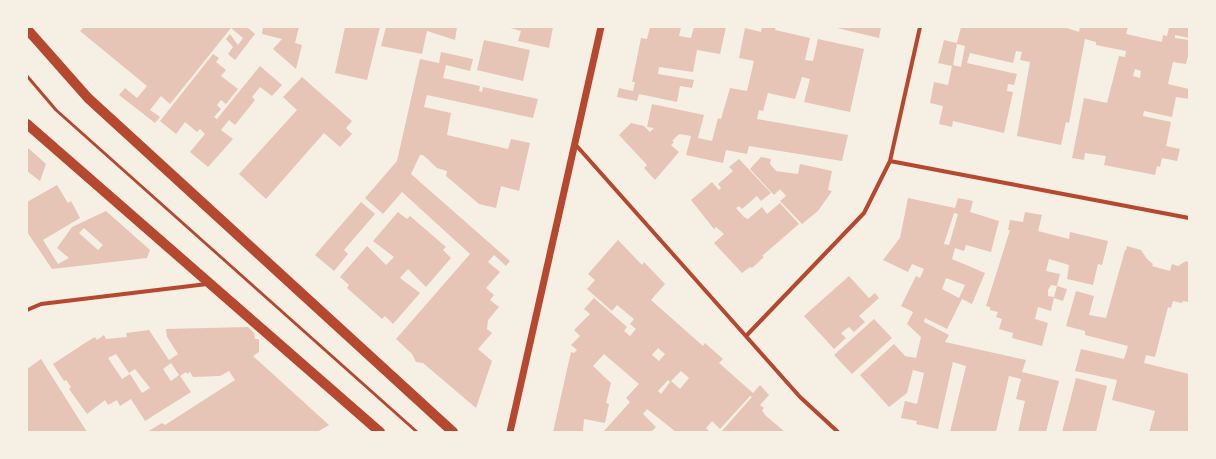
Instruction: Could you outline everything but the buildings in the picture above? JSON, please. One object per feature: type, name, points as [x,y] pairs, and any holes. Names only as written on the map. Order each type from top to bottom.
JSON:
[{"type":"main road","points":[[27,29],[88,98],[452,432]]},
{"type":"main road","points":[[27,124],[380,432]]},
{"type":"street","points":[[510,432],[574,143],[602,27]]},
{"type":"street","points":[[747,335],[864,213],[890,161],[920,27]]},
{"type":"street","points":[[574,143],[747,335],[800,397],[838,432]]},
{"type":"street","points":[[890,161],[1189,218]]},
{"type":"street","points":[[27,310],[40,304],[210,284]]},
{"type":"lane","points":[[27,76],[56,110],[417,432]]}]
